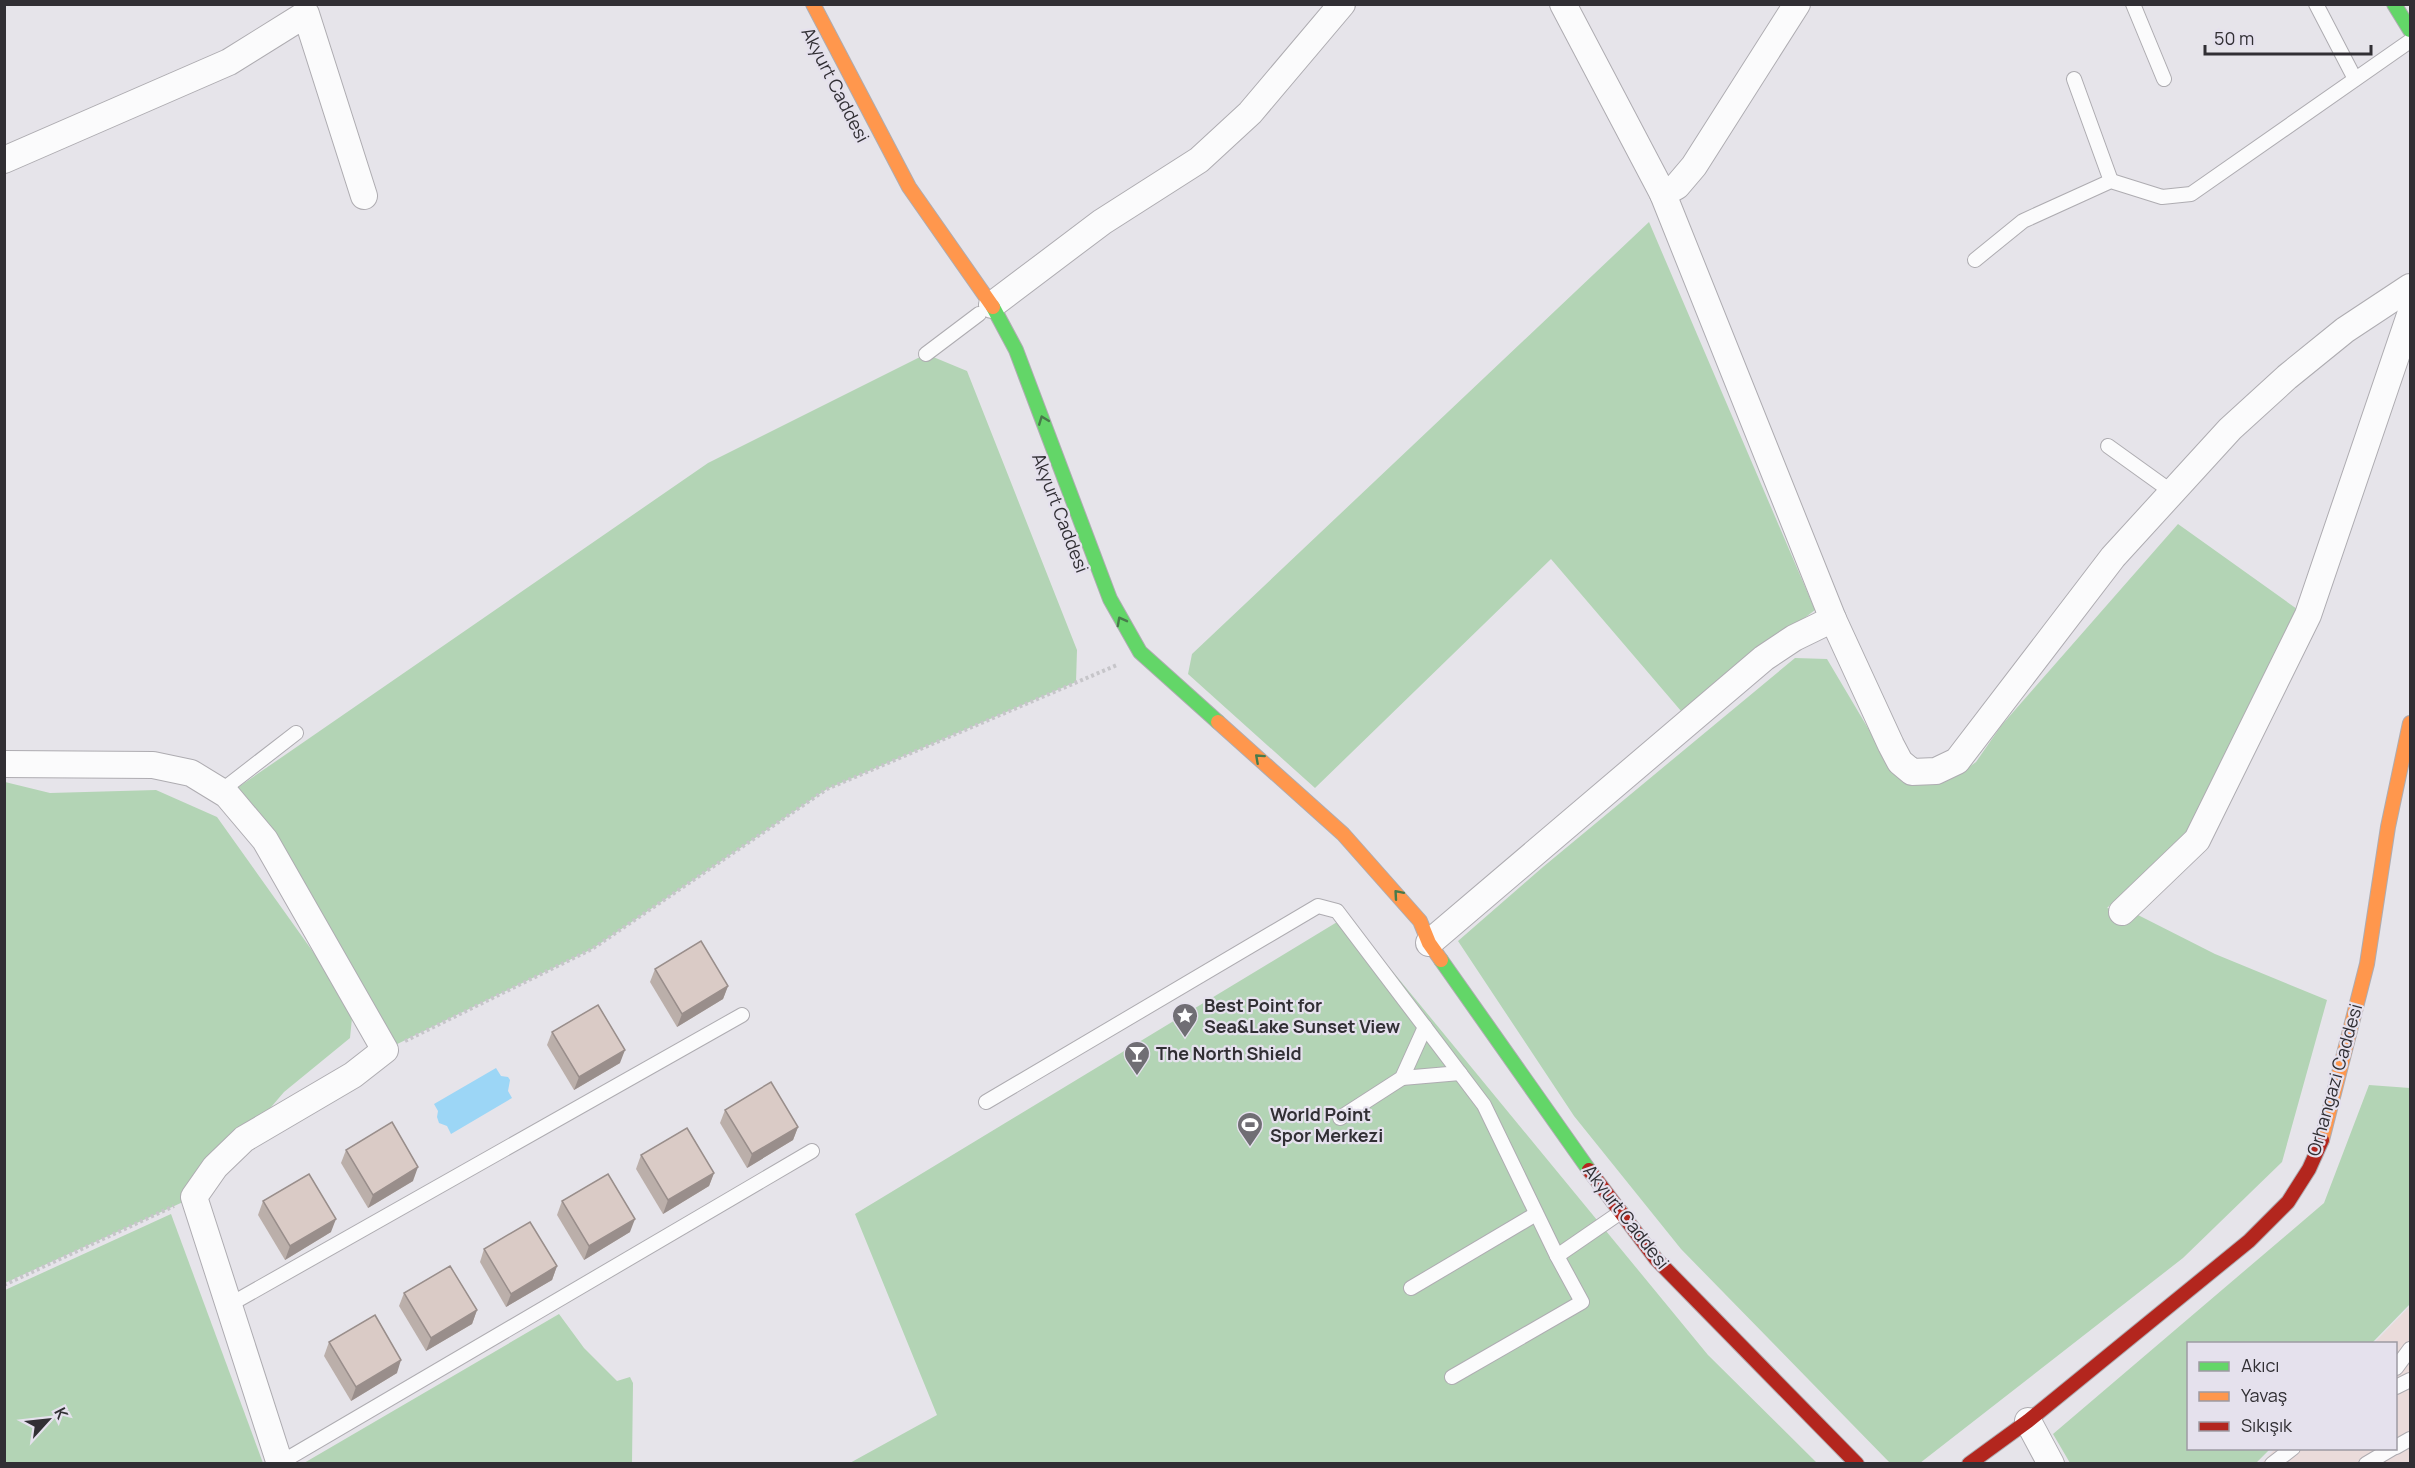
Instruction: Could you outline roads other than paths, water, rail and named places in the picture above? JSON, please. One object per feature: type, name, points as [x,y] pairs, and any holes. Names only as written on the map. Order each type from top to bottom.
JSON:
[{"type":"street","name":"Akyurt Caddesi","points":[[813,4],[909,187],[963,260],[982,312],[1016,350],[1110,599],[1134,643],[1154,666],[1343,834],[1420,921],[1421,939],[1656,1258],[1857,1464]]},
{"type":"street","points":[[982,312],[1102,222],[1199,160],[1250,112],[1342,4]]},
{"type":"street","points":[[1563,4],[1663,194],[1833,619],[1900,762],[1912,772],[1936,771],[1957,761],[2112,557],[2230,429],[2287,376],[2345,330],[2410,287]]},
{"type":"street","points":[[1663,194],[1677,186],[1694,166],[1797,4]]},
{"type":"street","points":[[2394,4],[2410,30]]},
{"type":"street","points":[[4,160],[229,62],[311,9],[364,196]]},
{"type":"street","points":[[2122,912],[2197,840],[2308,615],[2410,315]]},
{"type":"street","points":[[1421,939],[1764,658],[1794,638],[1833,619]]},
{"type":"street","name":"Orhangazi Caddesi","points":[[1969,1464],[2028,1421],[2249,1242],[2288,1202],[2309,1169],[2322,1141],[2367,964],[2388,827],[2410,723]]},
{"type":"street","points":[[4,764],[153,765],[191,773],[227,795],[265,840],[385,1050],[352,1075],[244,1139],[215,1167],[194,1197],[280,1463]]},
{"type":"street","points":[[2028,1421],[2051,1464]]},
{"type":"lane","points":[[2133,4],[2164,79]]},
{"type":"lane","points":[[2316,4],[2355,79]]},
{"type":"lane","points":[[1975,260],[2023,220],[2111,181],[2162,197],[2191,194],[2410,41]]},
{"type":"lane","points":[[2074,79],[2111,181]]},
{"type":"lane","points":[[926,354],[982,312]]},
{"type":"lane","points":[[2108,446],[2172,492]]},
{"type":"lane","points":[[221,792],[296,733]]},
{"type":"lane","points":[[986,1102],[1317,906],[1337,912],[1484,1105],[1536,1214],[1582,1302],[1452,1377]]},
{"type":"lane","points":[[230,1305],[742,1015]]},
{"type":"lane","points":[[1402,1078],[1425,1027]]},
{"type":"lane","points":[[1340,1118],[1402,1078],[1460,1073]]},
{"type":"lane","points":[[280,1463],[812,1151]]},
{"type":"lane","points":[[1557,1256],[1621,1212]]},
{"type":"lane","points":[[1411,1288],[1536,1214]]},
{"type":"lane","points":[[2397,1367],[2410,1349]]},
{"type":"lane","points":[[2271,1464],[2292,1450]]},
{"type":"lane","points":[[2366,1464],[2390,1450]]},
{"type":"water","points":[[496,1068],[501,1076],[508,1077],[510,1080],[508,1091],[512,1098],[451,1134],[447,1126],[439,1123],[438,1111],[434,1104]]},
{"type":"place","name":"Best Point for Sea&Lake Sunset View","points":[[1185,1039]]},
{"type":"place","name":"The North Shield","points":[[1137,1077]]},
{"type":"place","name":"World Point Spor Merkezi","points":[[1250,1148]]}]
